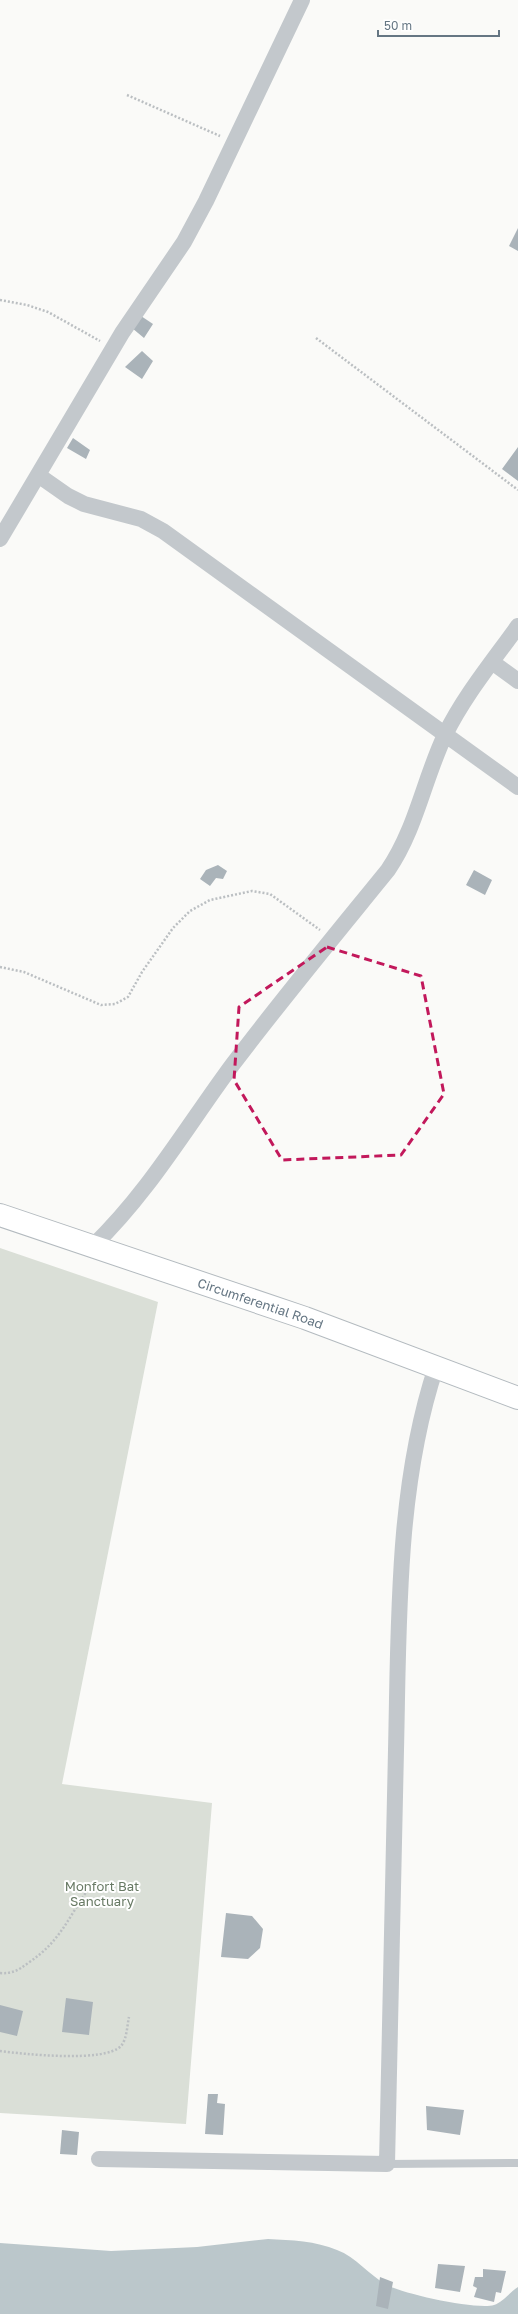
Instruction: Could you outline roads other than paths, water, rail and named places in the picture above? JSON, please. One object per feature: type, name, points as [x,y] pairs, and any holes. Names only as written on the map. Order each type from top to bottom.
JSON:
[{"type":"main road","name":"Circumferential Road","points":[[0,1215],[305,1318],[518,1398]]},
{"type":"street","points":[[0,539],[113,349],[184,242],[302,0]]},
{"type":"street","points":[[38,475],[68,496],[84,504],[141,519],[163,531],[518,787]]},
{"type":"street","points":[[93,1246],[115,1224],[142,1192],[232,1065],[399,854],[446,734],[466,698],[518,626]]},
{"type":"street","points":[[492,662],[518,681]]},
{"type":"street","points":[[99,2159],[387,2164],[398,1679],[404,1538],[423,1407],[436,1367]]},
{"type":"lane","points":[[387,2164],[518,2162]]},
{"type":"park label","name":"Monfort Bat Sanctuary","points":[[102,1894]]}]
